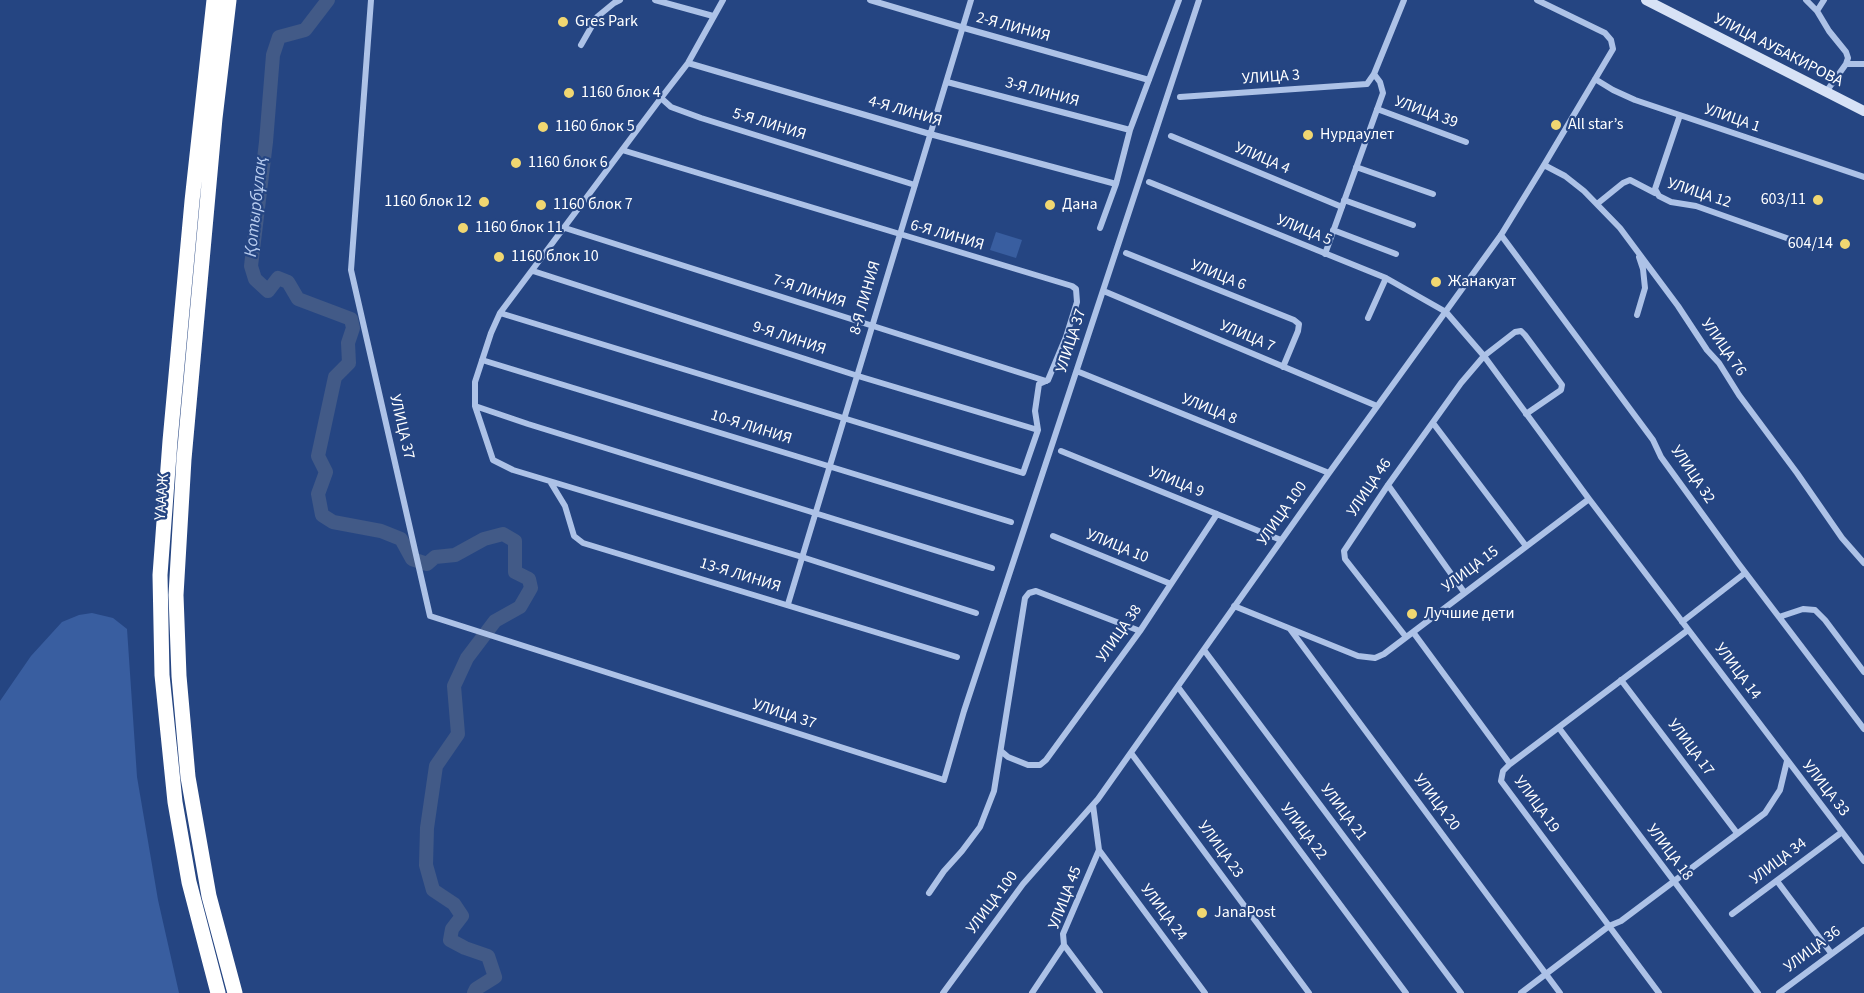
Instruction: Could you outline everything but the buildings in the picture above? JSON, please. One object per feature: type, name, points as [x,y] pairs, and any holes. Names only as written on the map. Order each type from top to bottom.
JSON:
[{"type":"highway","name":"ҮАААЖ","points":[[214,0],[192,201],[160,575],[162,675],[175,802],[189,882],[218,993]]},
{"type":"highway","name":"ҮАААЖ","points":[[229,0],[215,118],[184,459],[176,595],[180,697],[191,799],[209,896],[235,993]]},
{"type":"main road","name":"УЛИЦА АУБАКИРОВА","points":[[1646,0],[1864,111]]},
{"type":"street","name":"УЛИЦА 37","points":[[371,0],[351,270],[430,616],[944,780],[964,711],[1199,0]]},
{"type":"street","points":[[581,45],[597,17],[620,0]]},
{"type":"street","points":[[655,0],[713,16]]},
{"type":"street","points":[[723,0],[688,63],[500,313],[491,333],[476,382],[475,406],[493,460],[513,470],[802,557],[976,613]]},
{"type":"street","name":"2-Я ЛИНИЯ","points":[[870,0],[1149,80]]},
{"type":"street","name":"8-Я ЛИНИЯ","points":[[788,604],[971,0]]},
{"type":"street","points":[[1100,228],[1116,184],[1130,130],[1179,0]]},
{"type":"street","points":[[1325,254],[1383,90],[1374,74],[1404,0]]},
{"type":"street","name":"УЛИЦА 100","points":[[943,993],[1023,884],[1093,804],[1131,753],[1501,235],[1544,165],[1613,49],[1611,40],[1605,33],[1538,0]]},
{"type":"street","points":[[1806,0],[1817,11],[1828,31],[1846,52],[1848,58],[1826,92]]},
{"type":"street","points":[[1817,11],[1824,0]]},
{"type":"street","name":"4-Я ЛИНИЯ","points":[[688,63],[930,134],[1116,184]]},
{"type":"street","points":[[1846,64],[1864,64]]},
{"type":"street","name":"УЛИЦА 3","points":[[1180,97],[1363,86],[1370,82],[1374,74]]},
{"type":"street","name":"УЛИЦА 1","points":[[1595,79],[1620,93],[1680,116],[1864,177]]},
{"type":"street","name":"3-Я ЛИНИЯ","points":[[947,82],[1130,130]]},
{"type":"street","name":"5-Я ЛИНИЯ","points":[[661,98],[671,107],[701,118],[915,185]]},
{"type":"street","name":"УЛИЦА 39","points":[[1377,109],[1467,142]]},
{"type":"street","name":"УЛИЦА 12","points":[[1680,116],[1655,186],[1656,193],[1671,202],[1696,206],[1812,247]]},
{"type":"street","name":"УЛИЦА 4","points":[[1171,136],[1341,207]]},
{"type":"street","name":"6-Я ЛИНИЯ","points":[[622,150],[1061,283],[1076,290],[1077,302],[1066,337],[1048,380],[1039,384],[1035,411],[1038,430],[1023,473],[844,417]]},
{"type":"street","name":"УЛИЦА 76","points":[[1544,165],[1565,176],[1620,228],[1678,306],[1707,350],[1719,363],[1739,395],[1842,538],[1864,563]]},
{"type":"street","points":[[1356,167],[1433,194]]},
{"type":"street","points":[[1597,204],[1629,180],[1656,193]]},
{"type":"street","name":"УЛИЦА 5","points":[[1149,182],[1386,278],[1446,312]]},
{"type":"street","points":[[1344,200],[1413,225]]},
{"type":"street","name":"7-Я ЛИНИЯ","points":[[565,228],[1046,381]]},
{"type":"street","points":[[1334,230],[1396,254]]},
{"type":"street","name":"УЛИЦА 32","points":[[1501,235],[1647,430],[1661,457],[1745,573],[1864,729]]},
{"type":"street","points":[[1637,250],[1643,269],[1645,288],[1637,315]]},
{"type":"street","name":"УЛИЦА 6","points":[[1126,253],[1294,320],[1299,324],[1298,331],[1283,367]]},
{"type":"street","name":"9-Я ЛИНИЯ","points":[[533,271],[858,376],[1038,430]]},
{"type":"street","points":[[1368,318],[1386,278]]},
{"type":"street","name":"УЛИЦА 7","points":[[1106,292],[1377,406]]},
{"type":"street","name":"УЛИЦА 14","points":[[1446,312],[1484,356],[1787,761]]},
{"type":"street","points":[[500,313],[844,417]]},
{"type":"street","name":"УЛИЦА 46","points":[[1406,637],[1343,554],[1388,485],[1484,356],[1515,332],[1521,331],[1562,385],[1561,390],[1526,414]]},
{"type":"street","name":"10-Я ЛИНИЯ","points":[[482,360],[1011,522]]},
{"type":"street","name":"УЛИЦА 8","points":[[1079,372],[1329,473]]},
{"type":"street","points":[[475,406],[992,568]]},
{"type":"street","points":[[1433,423],[1526,546]]},
{"type":"street","name":"УЛИЦА 9","points":[[1061,451],[1281,540]]},
{"type":"street","name":"13-Я ЛИНИЯ","points":[[551,482],[565,506],[574,536],[578,540],[957,657]]},
{"type":"street","points":[[1388,485],[1464,592]]},
{"type":"street","name":"УЛИЦА 15","points":[[1234,606],[1368,658],[1375,658],[1384,654],[1589,499]]},
{"type":"street","name":"УЛИЦА 38","points":[[1001,751],[1008,757],[1028,765],[1040,765],[1046,760],[1140,631],[1217,514]]},
{"type":"street","name":"УЛИЦА 10","points":[[1053,536],[1171,584]]},
{"type":"street","points":[[1682,622],[1745,573]]},
{"type":"street","points":[[929,893],[980,827],[994,791],[1025,598],[1029,593],[1036,591],[1140,631]]},
{"type":"street","points":[[1779,617],[1803,609],[1815,610],[1864,672]]},
{"type":"street","name":"УЛИЦА 20","points":[[1290,629],[1560,993]]},
{"type":"street","points":[[1510,764],[1688,630]]},
{"type":"street","name":"УЛИЦА 19","points":[[1413,632],[1510,764],[1503,771],[1501,781],[1659,993]]},
{"type":"street","name":"УЛИЦА 21","points":[[1204,650],[1461,993]]},
{"type":"street","name":"УЛИЦА 17","points":[[1621,680],[1737,833]]},
{"type":"street","name":"УЛИЦА 22","points":[[1178,687],[1406,993]]},
{"type":"street","name":"УЛИЦА 18","points":[[1559,728],[1758,993]]},
{"type":"street","name":"УЛИЦА 23","points":[[1131,753],[1309,993]]},
{"type":"street","points":[[1521,993],[1765,813],[1780,790],[1787,761]]},
{"type":"street","name":"УЛИЦА 33","points":[[1787,761],[1864,861]]},
{"type":"street","name":"УЛИЦА 45","points":[[1032,993],[1064,945],[1064,934],[1099,850],[1093,804]]},
{"type":"street","name":"УЛИЦА 34","points":[[1732,914],[1842,832]]},
{"type":"street","name":"УЛИЦА 24","points":[[1099,850],[1206,993]]},
{"type":"street","points":[[1777,881],[1832,953]]},
{"type":"street","name":"УЛИЦА 36","points":[[1779,993],[1864,930]]},
{"type":"street","points":[[1064,945],[1100,993]]},
{"type":"shaded area","points":[[996,232],[1022,240],[1016,258],[990,250]]},
{"type":"shaded area","points":[[92,613],[113,618],[127,629],[137,777],[158,900],[179,993],[0,993],[0,701],[31,656],[62,622],[79,615]]},
{"type":"waterway","name":"Қотырбұлақ","points":[[328,0],[305,30],[279,37],[273,55],[266,142],[251,266],[255,279],[268,291],[278,278],[288,282],[298,299],[351,319],[353,328],[348,343],[349,363],[335,377],[318,456],[326,472],[318,494],[322,515],[333,522],[381,531],[401,539],[412,559],[427,564],[435,557],[455,555],[484,539],[503,534],[515,541],[515,572],[529,579],[531,588],[520,607],[495,621],[467,658],[454,686],[458,734],[436,766],[427,828],[426,865],[433,890],[454,904],[462,916],[452,929],[450,940],[488,956],[495,977],[476,989],[474,993]]},
{"type":"place","name":"Gres Park","points":[[563,22]]},
{"type":"place","name":"1160 блок 4","points":[[569,93]]},
{"type":"place","name":"All star’s","points":[[1556,125]]},
{"type":"place","name":"1160 блок 5","points":[[543,127]]},
{"type":"place","name":"Нурдаулет","points":[[1308,135]]},
{"type":"place","name":"1160 блок 6","points":[[516,163]]},
{"type":"place","name":"603/11","points":[[1818,200]]},
{"type":"place","name":"1160 блок 12","points":[[484,202]]},
{"type":"place","name":"1160 блок 7","points":[[541,205]]},
{"type":"place","name":"Дана","points":[[1050,205]]},
{"type":"place","name":"1160 блок 11","points":[[463,228]]},
{"type":"place","name":"604/14","points":[[1845,244]]},
{"type":"place","name":"1160 блок 10","points":[[499,257]]},
{"type":"place","name":"Жанакуат","points":[[1436,282]]},
{"type":"place","name":"Лучшие дети","points":[[1412,614]]},
{"type":"place","name":"JanaPost","points":[[1202,913]]}]
